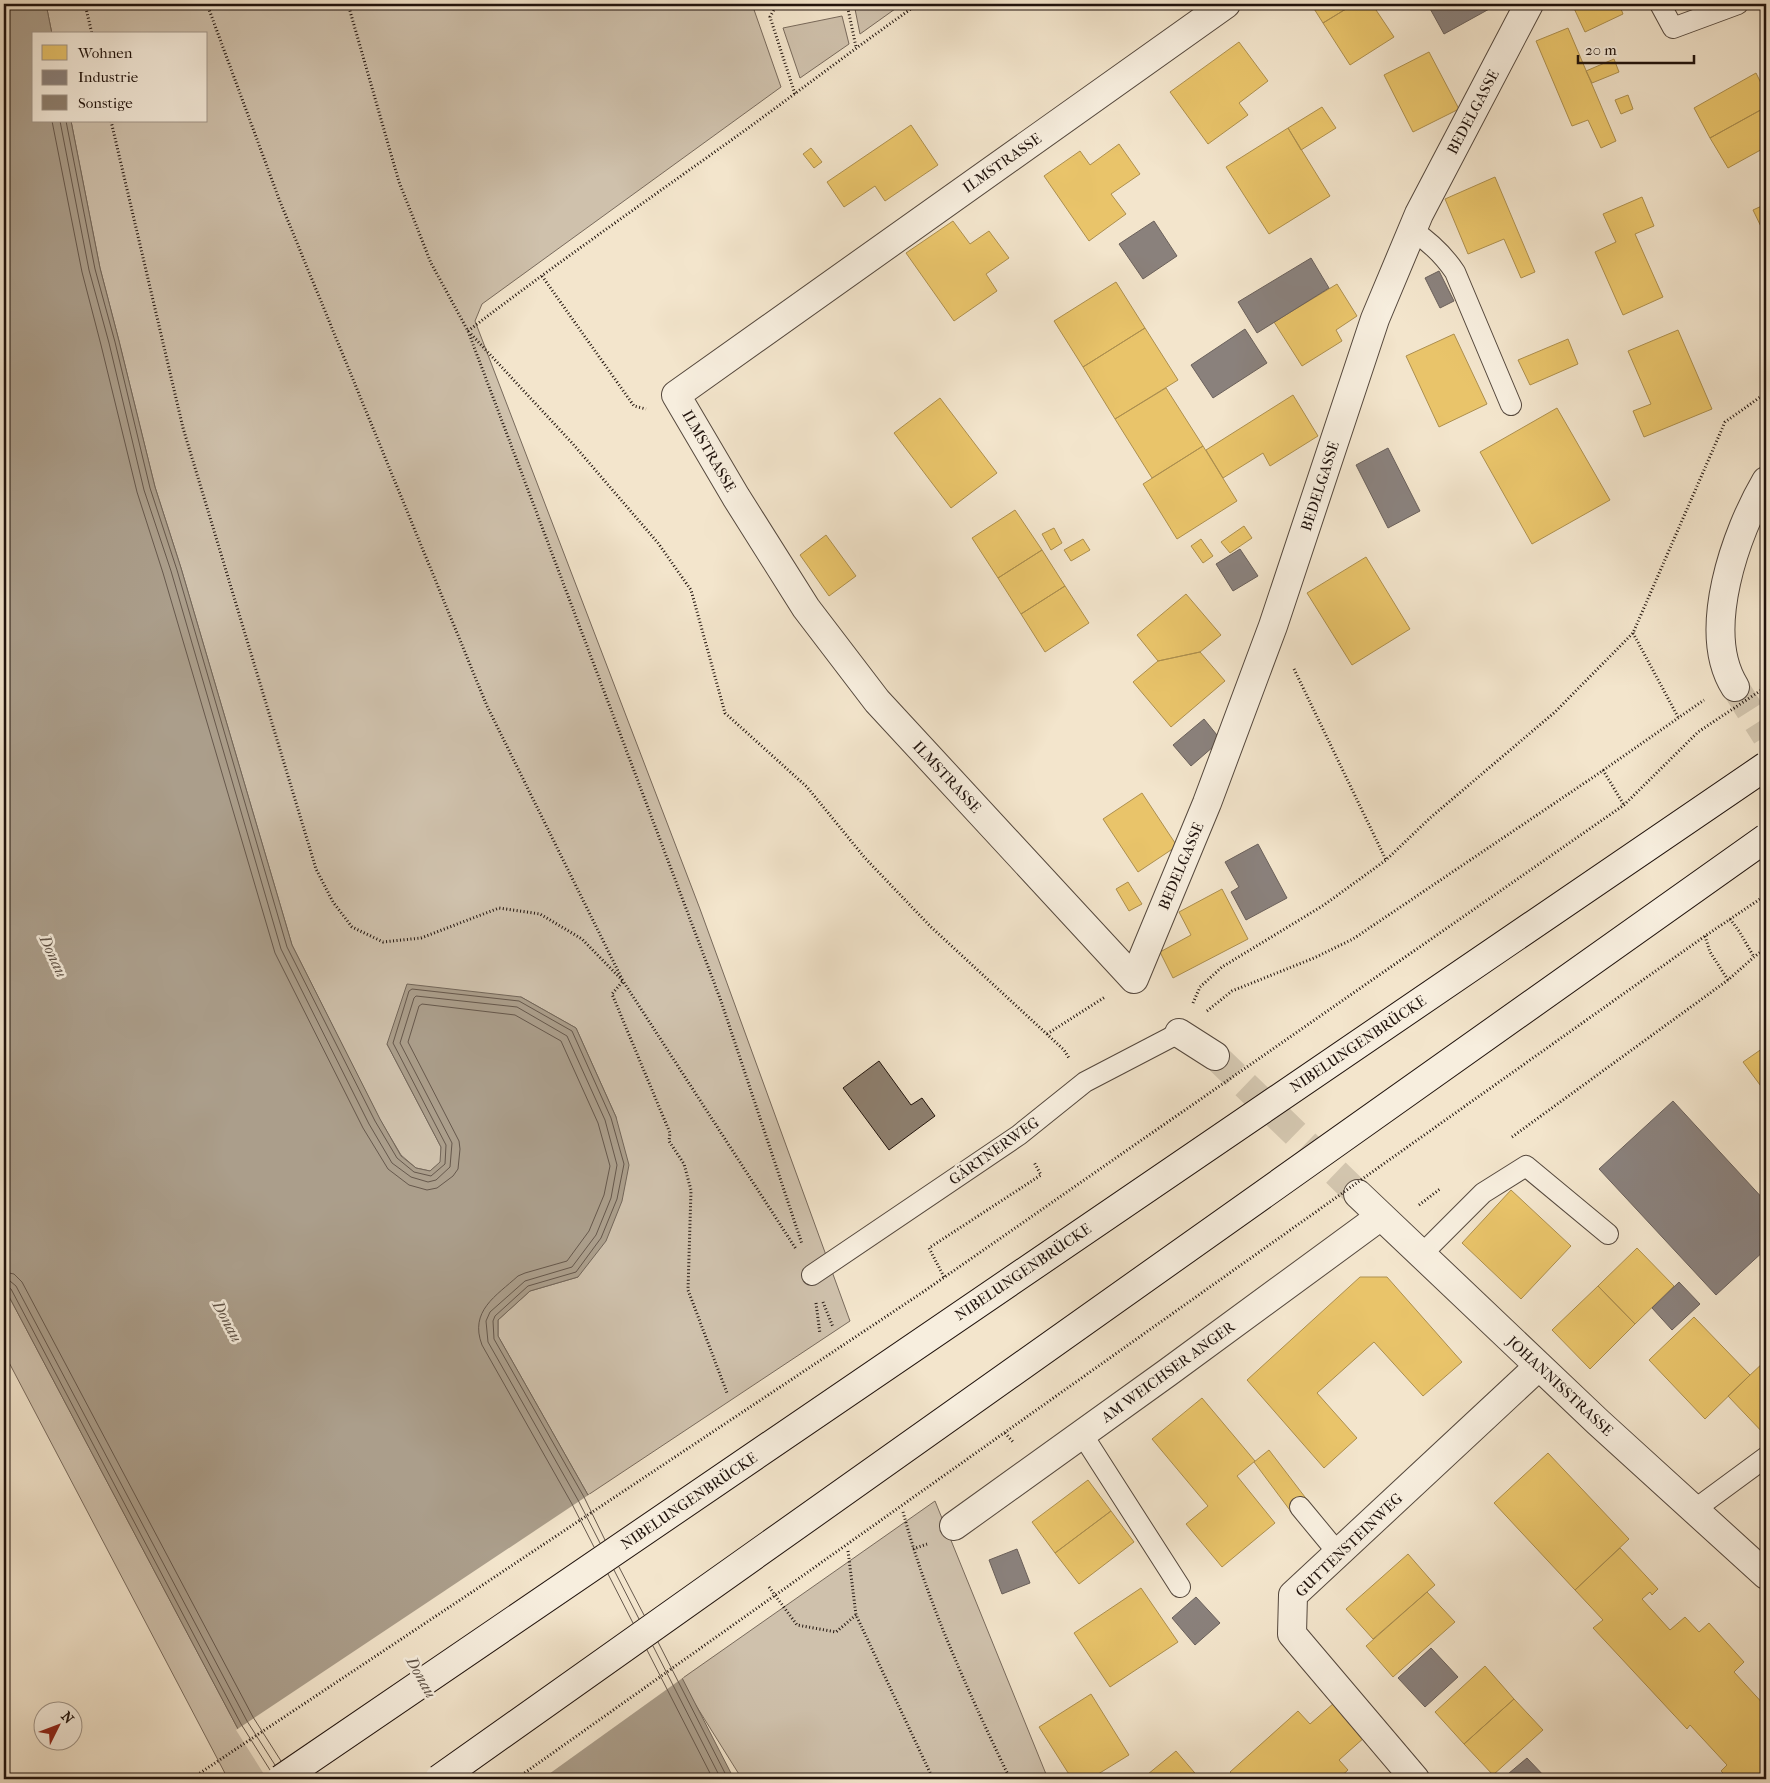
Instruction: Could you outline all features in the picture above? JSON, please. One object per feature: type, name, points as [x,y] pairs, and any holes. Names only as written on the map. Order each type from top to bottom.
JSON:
[{"type":"street","name":"ILMSTRASSE","points":[[1134,979],[877,701],[806,608],[736,497],[676,395],[1226,4]]},
{"type":"street","name":"BEDELGASSE","points":[[1134,979],[1207,803],[1273,626],[1375,319],[1419,214],[1529,4]]},
{"type":"street","points":[[1735,687],[1722,657],[1720,633],[1723,603],[1731,561],[1754,503],[1766,481]]},
{"type":"street","name":"NIBELUNGENBRÜCKE","points":[[281,1779],[1766,766]]},
{"type":"street","points":[[439,1779],[1766,838]]},
{"type":"street","points":[[1179,1033],[1215,1056]]},
{"type":"street","name":"JOHANNISSTRASSE","points":[[1358,1194],[1539,1366],[1766,1575]]},
{"type":"street","name":"AM WEICHSER ANGER","points":[[944,1534],[1082,1434],[1386,1221]]},
{"type":"street","name":"GUTTENSTEINWEG","points":[[1407,1776],[1292,1634],[1293,1595],[1539,1366]]},
{"type":"lane","points":[[1660,4],[1673,28],[1738,4]]},
{"type":"lane","points":[[1412,230],[1431,242],[1445,257],[1455,272],[1510,405]]},
{"type":"lane","name":"GÄRTNERWEG","points":[[812,1275],[1019,1135],[1085,1082],[1179,1033]]},
{"type":"lane","points":[[1421,1255],[1484,1193],[1526,1166],[1608,1234]]},
{"type":"lane","points":[[1082,1434],[1180,1587]]},
{"type":"lane","points":[[1694,1510],[1766,1457]]},
{"type":"lane","points":[[1300,1507],[1338,1553]]},
{"type":"path","points":[[85,4],[92,32]]},
{"type":"path","points":[[207,4],[279,199],[487,706],[623,980],[812,1275]]},
{"type":"path","points":[[359,4],[348,5],[399,182],[431,263],[468,331],[721,1001],[812,1275]]},
{"type":"path","points":[[777,4],[770,17],[796,94]]},
{"type":"path","points":[[847,4],[856,47]]},
{"type":"path","points":[[468,331],[796,94],[856,47],[918,4]]},
{"type":"path","points":[[111,122],[183,428],[316,869],[332,902],[352,927],[383,942],[421,938],[499,908],[540,914],[582,939],[623,980]]},
{"type":"path","points":[[542,276],[634,406],[646,409],[676,395]]},
{"type":"path","points":[[468,331],[573,444],[658,542],[690,590],[725,713],[807,787],[865,858],[930,926],[1047,1034],[1134,979]]},
{"type":"path","points":[[1179,1033],[1200,987],[1222,967],[1324,905],[1386,860],[1430,818],[1555,712],[1634,633],[1725,422],[1766,394]]},
{"type":"path","points":[[1273,626],[1386,860]]},
{"type":"path","points":[[1634,633],[1678,718]]},
{"type":"path","points":[[191,1779],[944,1277],[1624,804],[1698,732],[1766,687]]},
{"type":"path","points":[[1179,1033],[1232,992],[1314,958],[1353,939],[1708,697]]},
{"type":"path","points":[[1603,770],[1624,804]]},
{"type":"path","points":[[516,1779],[1705,936],[1766,895]]},
{"type":"path","points":[[1730,919],[1754,957]]},
{"type":"path","points":[[1705,936],[1710,952],[1728,980]]},
{"type":"path","points":[[1511,1138],[1728,980],[1766,948]]},
{"type":"path","points":[[623,980],[612,994],[670,1133],[669,1141],[684,1164],[691,1190],[688,1290],[727,1393]]},
{"type":"path","points":[[944,1277],[929,1248],[1040,1175]]},
{"type":"path","points":[[1386,1221],[1447,1185]]},
{"type":"path","points":[[903,1512],[913,1550],[949,1644],[1010,1779]]},
{"type":"path","points":[[913,1550],[944,1534]]},
{"type":"path","points":[[848,1551],[856,1616],[933,1779]]},
{"type":"path","points":[[768,1586],[797,1625],[836,1632],[856,1616]]},
{"type":"shaded area","points":[[46,4],[422,4],[423,7],[438,4],[752,4],[781,87],[482,304],[475,321],[700,909],[850,1321],[588,1495],[498,1336],[498,1320],[530,1291],[578,1277],[616,1117],[576,1028],[521,997],[387,1044],[441,1147],[441,1162],[430,1171],[416,1168],[401,1155],[379,1118],[292,945],[181,568],[155,487],[100,268],[71,122],[208,122],[208,32],[52,32]]},
{"type":"shaded area","points":[[854,4],[902,4],[860,34]]},
{"type":"shaded area","points":[[842,16],[849,44],[800,78],[783,28]]},
{"type":"shaded area","points":[[4,1287],[237,1727],[270,1779],[228,1779],[4,1353]]},
{"type":"shaded area","points":[[935,1501],[1048,1779],[742,1779],[680,1680]]},
{"type":"water","name":"Donau","points":[[4,4],[46,4],[52,32],[32,32],[32,122],[71,122],[100,268],[155,487],[181,568],[292,945],[380,1119],[401,1156],[416,1168],[430,1171],[440,1162],[441,1147],[387,1044],[407,984],[521,997],[576,1028],[616,1117],[629,1165],[622,1201],[606,1241],[578,1277],[530,1291],[498,1320],[498,1336],[588,1495],[734,1779],[270,1779],[237,1727],[4,1287]]},
{"type":"pier","points":[[590,1494],[684,1677],[542,1779],[267,1779],[236,1730]]},
{"type":"building: Wohnen","points":[[1311,4],[1354,4],[1323,23]]},
{"type":"building: Wohnen","points":[[1354,4],[1372,4],[1394,37],[1350,65],[1323,23]]},
{"type":"building: Wohnen","points":[[1572,4],[1619,4],[1623,14],[1585,32]]},
{"type":"building: Wohnen","points":[[1568,28],[1616,141],[1601,148],[1588,120],[1572,126],[1536,41]]},
{"type":"building: Wohnen","points":[[1239,42],[1268,81],[1239,103],[1248,115],[1208,144],[1170,92]]},
{"type":"building: Wohnen","points":[[1429,52],[1459,109],[1413,132],[1384,75]]},
{"type":"building: Wohnen","points":[[1614,59],[1619,72],[1592,83],[1586,71]]},
{"type":"building: Wohnen","points":[[1756,73],[1766,93],[1766,107],[1710,138],[1694,108]]},
{"type":"building: Wohnen","points":[[1628,95],[1633,109],[1621,114],[1615,100]]},
{"type":"building: Wohnen","points":[[1322,107],[1336,128],[1301,150],[1288,128]]},
{"type":"building: Wohnen","points":[[1766,107],[1766,147],[1728,168],[1710,138]]},
{"type":"building: Wohnen","points":[[911,125],[938,165],[885,201],[875,186],[844,207],[827,182]]},
{"type":"building: Wohnen","points":[[1288,128],[1330,196],[1269,234],[1226,167]]},
{"type":"building: Wohnen","points":[[1119,144],[1140,174],[1111,194],[1126,214],[1089,241],[1044,176],[1080,151],[1090,165]]},
{"type":"building: Wohnen","points":[[811,148],[822,162],[814,168],[803,154]]},
{"type":"building: Wohnen","points":[[1495,177],[1535,272],[1521,278],[1504,239],[1468,254],[1445,199]]},
{"type":"building: Wohnen","points":[[1642,197],[1654,226],[1635,234],[1663,297],[1623,315],[1595,252],[1616,242],[1603,214]]},
{"type":"building: Wohnen","points":[[1766,204],[1766,237],[1753,210]]},
{"type":"building: Wohnen","points":[[953,221],[970,244],[989,231],[1009,258],[986,274],[997,291],[954,321],[906,253]]},
{"type":"building: Wohnen","points":[[1116,282],[1145,328],[1083,367],[1054,321]]},
{"type":"building: Wohnen","points":[[1337,284],[1357,316],[1336,330],[1342,341],[1302,366],[1274,322]]},
{"type":"building: Wohnen","points":[[1145,328],[1178,380],[1115,419],[1083,367]]},
{"type":"building: Wohnen","points":[[1678,330],[1712,409],[1644,437],[1633,411],[1651,404],[1628,351]]},
{"type":"building: Wohnen","points":[[1454,334],[1487,404],[1439,427],[1406,356]]},
{"type":"building: Wohnen","points":[[1568,339],[1578,364],[1530,385],[1518,360]]},
{"type":"building: Wohnen","points":[[1166,388],[1203,446],[1152,478],[1115,419]]},
{"type":"building: Wohnen","points":[[1293,395],[1318,436],[1270,466],[1263,453],[1223,478],[1206,450]]},
{"type":"building: Wohnen","points":[[940,398],[997,473],[951,508],[894,433]]},
{"type":"building: Wohnen","points":[[1557,408],[1610,500],[1532,544],[1480,452]]},
{"type":"building: Wohnen","points":[[1203,446],[1237,501],[1177,539],[1143,484]]},
{"type":"building: Wohnen","points":[[1015,510],[1042,550],[998,578],[972,538]]},
{"type":"building: Wohnen","points":[[1244,526],[1252,538],[1230,553],[1221,542]]},
{"type":"building: Wohnen","points":[[1054,528],[1062,543],[1051,550],[1042,534]]},
{"type":"building: Wohnen","points":[[826,535],[856,576],[829,596],[800,555]]},
{"type":"building: Wohnen","points":[[1083,539],[1090,550],[1071,561],[1064,550]]},
{"type":"building: Wohnen","points":[[1201,539],[1213,556],[1203,563],[1191,546]]},
{"type":"building: Wohnen","points":[[1042,550],[1065,586],[1021,614],[998,578]]},
{"type":"building: Wohnen","points":[[1366,557],[1410,629],[1352,665],[1307,593]]},
{"type":"building: Wohnen","points":[[1065,586],[1089,623],[1045,652],[1021,614]]},
{"type":"building: Wohnen","points":[[1186,594],[1221,635],[1200,652],[1158,661],[1137,635]]},
{"type":"building: Wohnen","points":[[1200,652],[1225,681],[1171,727],[1133,682],[1158,661]]},
{"type":"building: Wohnen","points":[[1142,793],[1177,846],[1138,872],[1103,819]]},
{"type":"building: Wohnen","points":[[1128,882],[1142,904],[1129,911],[1116,889]]},
{"type":"building: Wohnen","points":[[1222,889],[1248,939],[1173,978],[1160,952],[1191,935],[1179,912]]},
{"type":"building: Wohnen","points":[[1766,1046],[1766,1093],[1743,1062]]},
{"type":"building: Wohnen","points":[[1511,1190],[1571,1246],[1521,1299],[1462,1243]]},
{"type":"building: Wohnen","points":[[1637,1248],[1674,1286],[1635,1324],[1598,1286]]},
{"type":"building: Wohnen","points":[[1360,1277],[1387,1277],[1462,1362],[1423,1396],[1374,1342],[1317,1393],[1357,1438],[1324,1468],[1247,1380]]},
{"type":"building: Wohnen","points":[[1598,1286],[1635,1324],[1590,1369],[1552,1330]]},
{"type":"building: Wohnen","points":[[1694,1317],[1750,1375],[1705,1419],[1649,1360]]},
{"type":"building: Wohnen","points":[[1766,1360],[1766,1436],[1728,1396]]},
{"type":"building: Wohnen","points":[[1202,1398],[1255,1461],[1237,1476],[1275,1523],[1222,1567],[1186,1524],[1208,1506],[1152,1439]]},
{"type":"building: Wohnen","points":[[1269,1450],[1308,1501],[1292,1513],[1254,1462]]},
{"type":"building: Wohnen","points":[[1548,1453],[1629,1539],[1575,1590],[1494,1503]]},
{"type":"building: Wohnen","points":[[1088,1480],[1111,1511],[1055,1553],[1032,1522]]},
{"type":"building: Wohnen","points":[[1111,1511],[1134,1542],[1079,1584],[1055,1553]]},
{"type":"building: Wohnen","points":[[1620,1548],[1658,1589],[1652,1595],[1650,1592],[1642,1599],[1670,1630],[1685,1617],[1699,1632],[1709,1623],[1744,1662],[1734,1672],[1766,1707],[1766,1714],[1762,1717],[1766,1722],[1766,1779],[1729,1779],[1721,1771],[1727,1765],[1690,1725],[1687,1729],[1593,1628],[1603,1620],[1575,1590]]},
{"type":"building: Wohnen","points":[[1408,1554],[1435,1585],[1373,1639],[1346,1609]]},
{"type":"building: Wohnen","points":[[1141,1588],[1178,1642],[1110,1687],[1074,1633]]},
{"type":"building: Wohnen","points":[[1427,1592],[1455,1622],[1393,1677],[1366,1646]]},
{"type":"building: Wohnen","points":[[1485,1666],[1514,1699],[1464,1744],[1435,1712]]},
{"type":"building: Wohnen","points":[[1091,1694],[1129,1755],[1090,1779],[1072,1779],[1039,1727]]},
{"type":"building: Wohnen","points":[[1514,1699],[1543,1730],[1493,1775],[1464,1744]]},
{"type":"building: Wohnen","points":[[1334,1703],[1365,1737],[1339,1760],[1348,1770],[1338,1779],[1237,1779],[1230,1772],[1298,1711],[1310,1724]]},
{"type":"building: Wohnen","points":[[1176,1751],[1200,1779],[1142,1779]]},
{"type":"building: Industrie","points":[[1429,4],[1488,4],[1491,8],[1444,34]]},
{"type":"building: Industrie","points":[[1154,221],[1177,256],[1143,279],[1119,244]]},
{"type":"building: Industrie","points":[[1311,258],[1329,288],[1257,333],[1238,302]]},
{"type":"building: Industrie","points":[[1439,271],[1454,301],[1440,308],[1425,278]]},
{"type":"building: Industrie","points":[[1245,329],[1267,363],[1213,398],[1191,365]]},
{"type":"building: Industrie","points":[[1388,448],[1420,511],[1388,528],[1356,465]]},
{"type":"building: Industrie","points":[[1240,549],[1258,576],[1233,591],[1216,564]]},
{"type":"building: Industrie","points":[[1204,719],[1221,740],[1191,766],[1173,745]]},
{"type":"building: Industrie","points":[[1258,844],[1287,898],[1246,920],[1231,892],[1239,887],[1225,862]]},
{"type":"building: Industrie","points":[[1673,1101],[1766,1202],[1766,1249],[1716,1295],[1599,1169]]},
{"type":"building: Industrie","points":[[1679,1282],[1700,1304],[1672,1330],[1652,1308]]},
{"type":"building: Industrie","points":[[1017,1549],[1030,1583],[1002,1594],[989,1560]]},
{"type":"building: Industrie","points":[[1196,1597],[1220,1623],[1195,1645],[1172,1618]]},
{"type":"building: Industrie","points":[[1431,1648],[1458,1677],[1425,1707],[1398,1678]]},
{"type":"building: Industrie","points":[[1527,1758],[1547,1779],[1502,1779]]},
{"type":"building: Sonstige","points":[[879,1061],[911,1105],[922,1098],[935,1116],[889,1150],[843,1088]]},
{"type":"tunnel","points":[[1735,687],[1766,736]]},
{"type":"tunnel","points":[[1215,1056],[1358,1194]]}]
